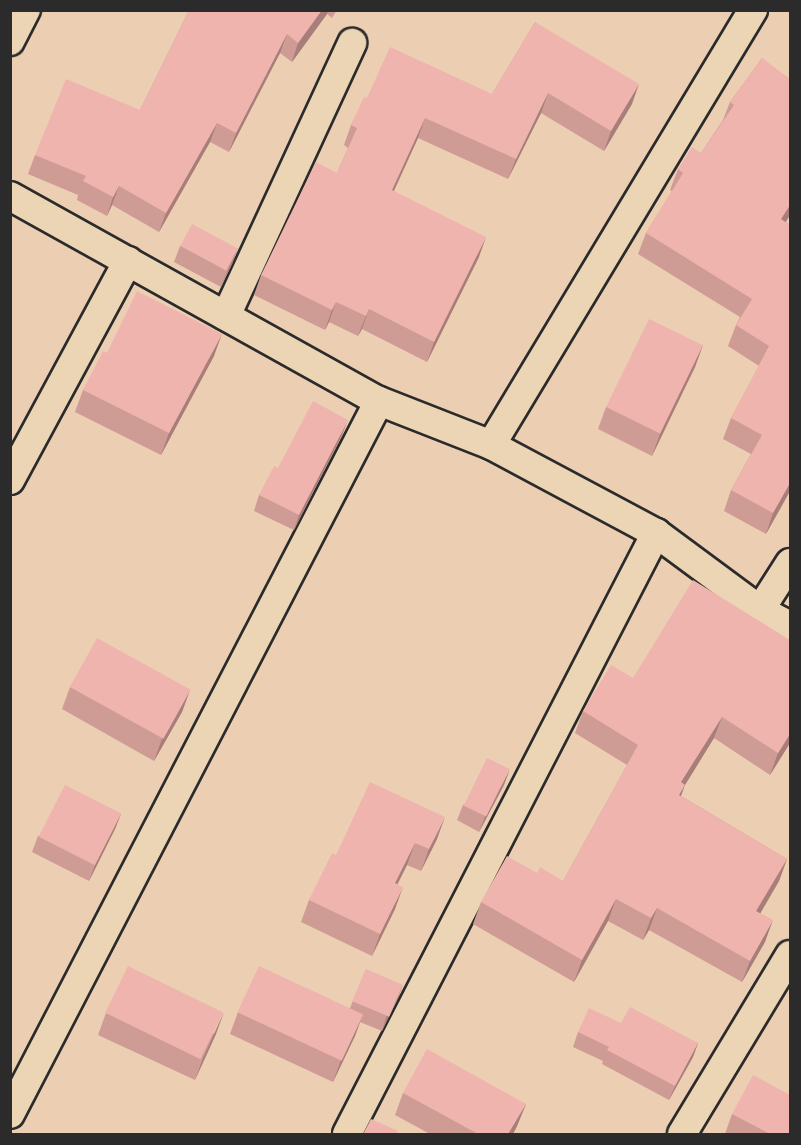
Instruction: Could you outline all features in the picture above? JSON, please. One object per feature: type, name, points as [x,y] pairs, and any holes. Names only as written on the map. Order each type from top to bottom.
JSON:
[{"type":"street","points":[[10,41],[26,10]]},
{"type":"street","points":[[490,444],[753,10]]},
{"type":"street","points":[[226,316],[351,43]]},
{"type":"street","points":[[10,196],[379,401],[490,444],[656,532],[760,610],[790,626]]},
{"type":"street","points":[[10,480],[128,261]]},
{"type":"street","points":[[10,1114],[379,401]]},
{"type":"street","points":[[346,1134],[656,532]]},
{"type":"street","points":[[760,610],[790,563]]},
{"type":"street","points":[[682,1134],[790,955]]},
{"type":"building","points":[[189,10],[322,10],[298,43],[287,34],[236,133],[217,123],[166,213],[119,186],[113,197],[83,181],[86,176],[35,155],[66,79],[140,110]]},
{"type":"building","points":[[535,22],[639,84],[611,131],[548,93],[516,159],[425,118],[392,190],[486,237],[434,342],[369,309],[366,316],[336,302],[332,310],[261,275],[316,162],[337,173],[357,128],[351,125],[364,97],[367,98],[390,47],[492,94]]},
{"type":"building","points":[[762,58],[790,79],[790,205],[781,219],[790,225],[790,483],[773,513],[731,490],[762,435],[731,418],[769,346],[736,325],[752,299],[646,233],[683,173],[678,169],[692,147],[701,153],[734,105],[730,102]]},
{"type":"building","points":[[192,224],[238,248],[226,270],[180,246]]},
{"type":"building","points":[[137,291],[222,334],[169,433],[83,390],[103,351],[107,353]]},
{"type":"building","points":[[649,319],[703,345],[660,433],[606,407]]},
{"type":"building","points":[[313,401],[348,420],[299,515],[259,495],[274,466],[278,468]]},
{"type":"building","points":[[693,580],[790,640],[790,734],[778,753],[722,717],[681,782],[685,785],[679,795],[787,859],[756,911],[773,920],[750,961],[657,908],[651,918],[616,899],[582,960],[481,902],[507,856],[537,873],[540,867],[563,881],[638,745],[583,711],[611,665],[633,678]]},
{"type":"building","points":[[97,638],[191,690],[163,739],[70,687]]},
{"type":"building","points":[[487,758],[509,769],[486,817],[464,806]]},
{"type":"building","points":[[370,782],[445,817],[429,849],[415,843],[395,883],[403,887],[380,934],[309,900],[332,853],[336,855]]},
{"type":"building","points":[[65,785],[121,814],[95,865],[39,837]]},
{"type":"building","points":[[128,966],[223,1012],[200,1059],[105,1013]]},
{"type":"building","points":[[259,966],[363,1015],[342,1061],[237,1012]]},
{"type":"building","points":[[366,969],[403,985],[389,1017],[352,1001]]},
{"type":"building","points":[[630,1007],[698,1043],[675,1086],[607,1050],[609,1047],[578,1032],[589,1008],[621,1023]]},
{"type":"building","points":[[427,1049],[526,1104],[508,1134],[478,1134],[403,1093]]},
{"type":"building","points":[[753,1075],[790,1095],[790,1134],[770,1134],[732,1114]]},
{"type":"building","points":[[371,1119],[398,1131],[396,1134],[363,1134]]}]
